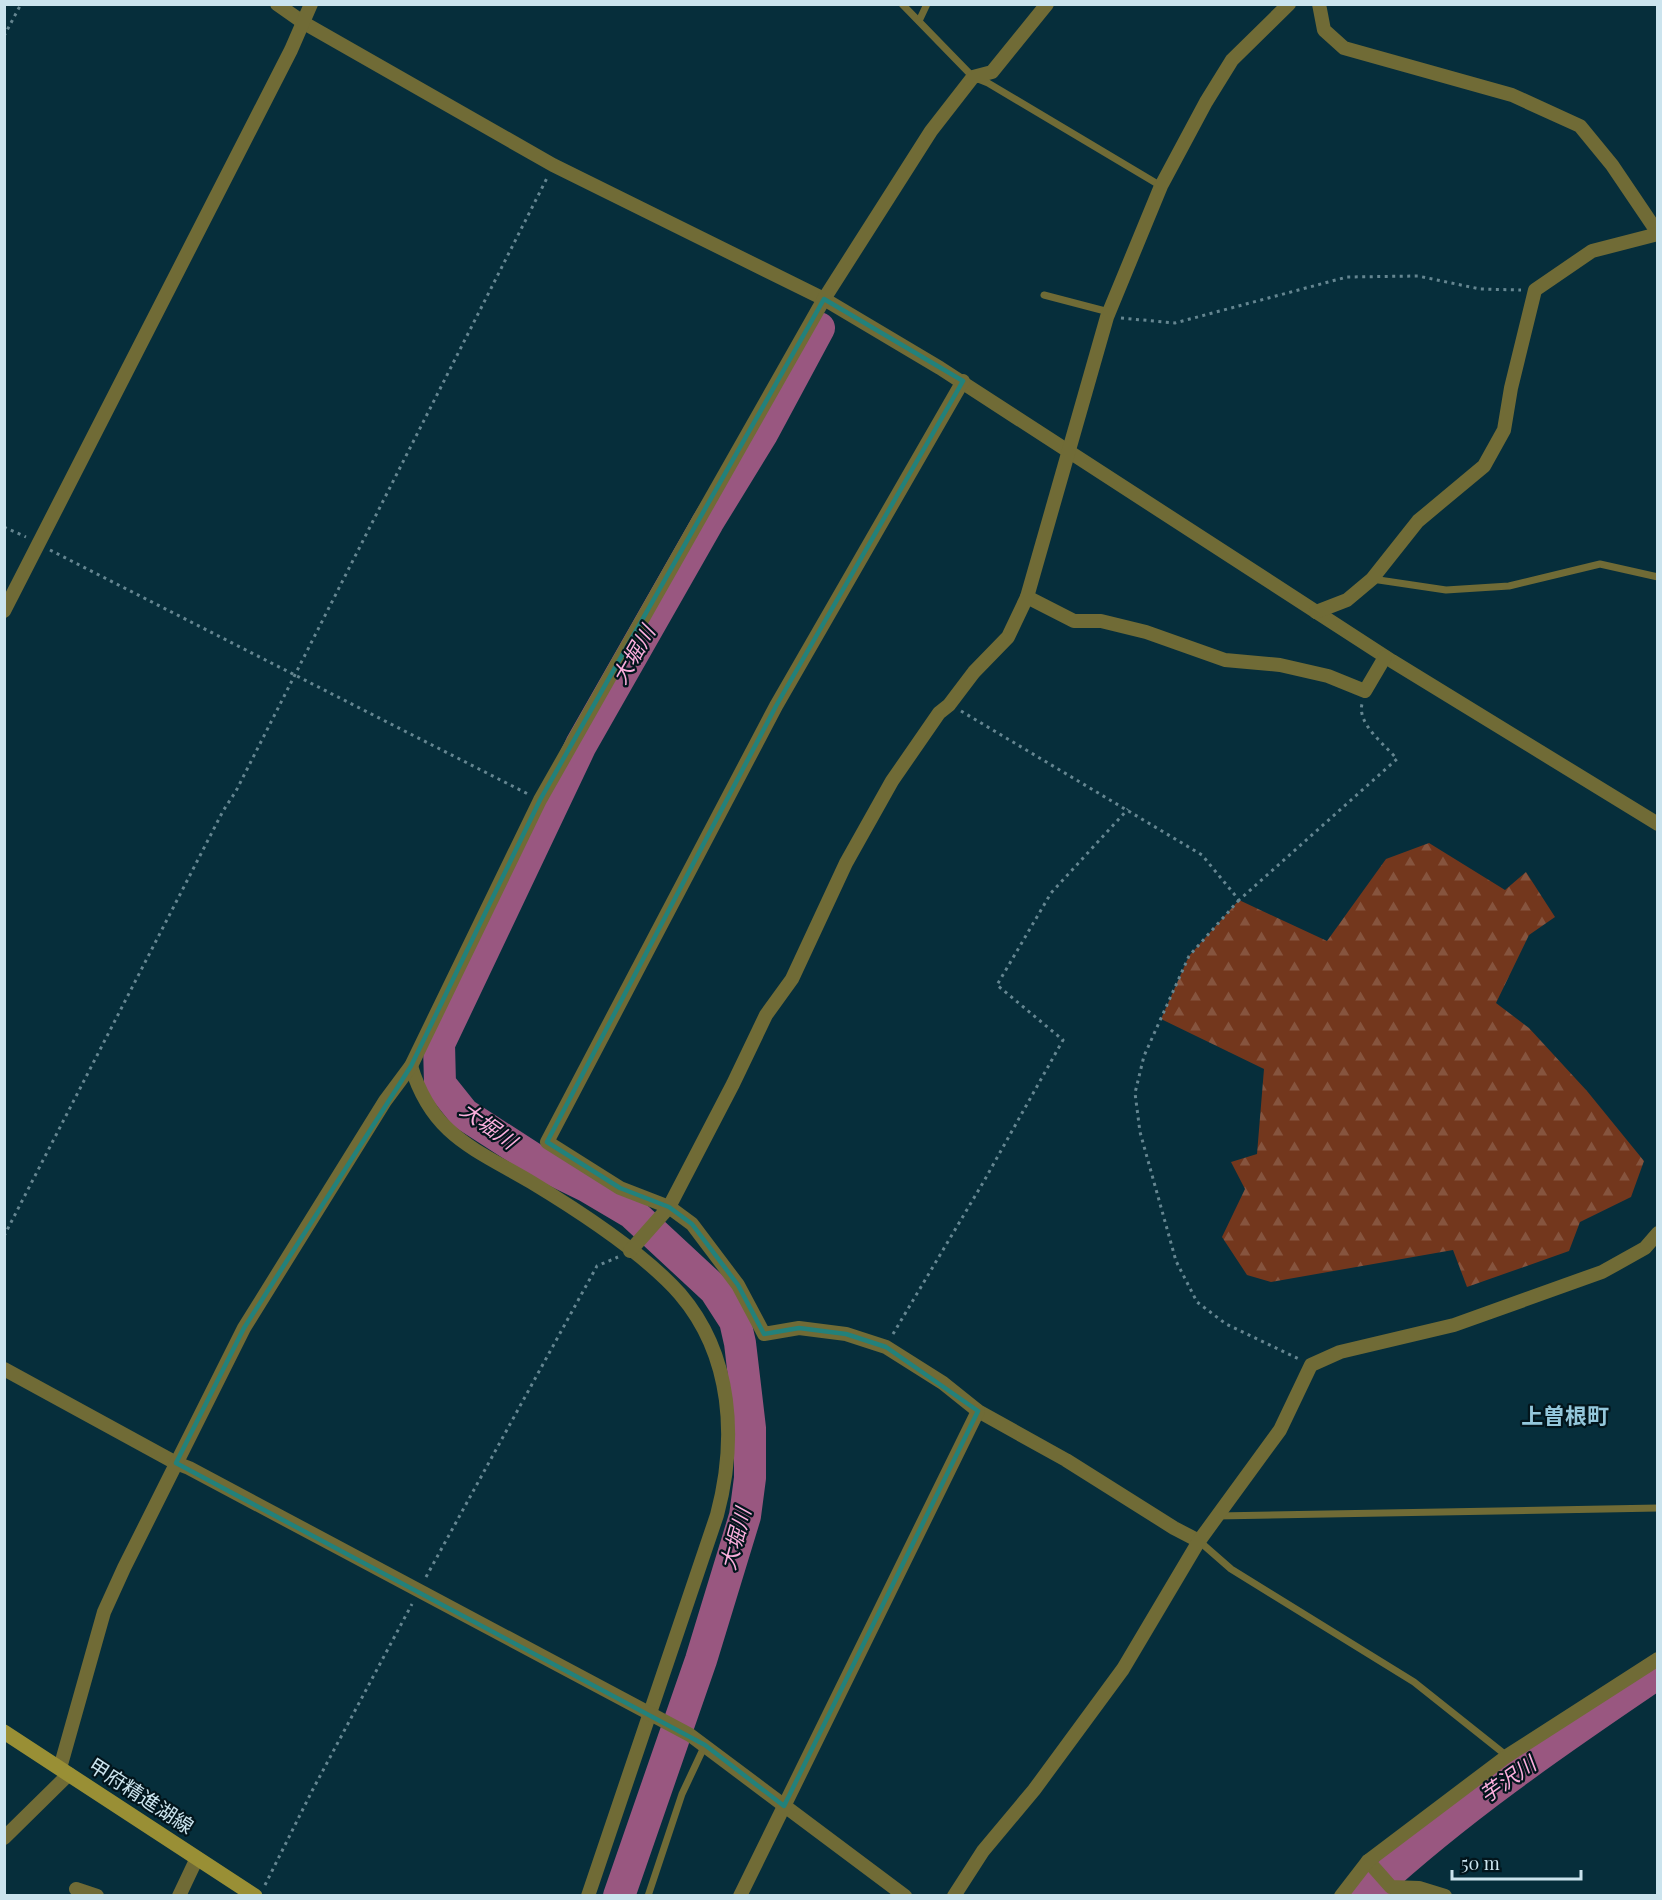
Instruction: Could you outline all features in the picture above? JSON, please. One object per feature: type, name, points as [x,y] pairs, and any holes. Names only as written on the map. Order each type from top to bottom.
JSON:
[{"type":"main road","name":"甲府精進湖線","points":[[4,1732],[257,1896]]},
{"type":"street","points":[[277,4],[304,23],[553,165],[824,299],[963,381],[1384,657],[1658,824]]},
{"type":"street","points":[[4,611],[304,23],[311,4]]},
{"type":"street","points":[[4,1838],[65,1771],[104,1612],[244,1328],[385,1101],[411,1066],[540,800],[824,299],[932,131],[973,77],[992,72],[1047,4]]},
{"type":"street","points":[[631,1250],[668,1207],[733,1084],[766,1015],[792,979],[846,863],[892,781],[939,713],[949,705],[974,672],[1008,637],[1027,597],[1108,314],[1161,186],[1206,102],[1232,60],[1289,4]]},
{"type":"street","points":[[1316,612],[1347,600],[1372,579],[1418,522],[1484,466],[1504,430],[1511,388],[1535,290],[1592,251],[1658,234],[1611,165],[1580,126],[1512,96],[1344,48],[1324,30],[1319,4]]},
{"type":"street","points":[[963,381],[777,706],[546,1142],[620,1188],[668,1207],[692,1224],[738,1285],[764,1334],[799,1328],[846,1334],[886,1347],[943,1383],[978,1411],[1066,1460],[1174,1528],[1199,1541]]},
{"type":"street","points":[[1027,597],[1074,621],[1101,621],[1146,632],[1225,660],[1280,665],[1328,676],[1365,690],[1384,657]]},
{"type":"street","points":[[411,1066],[419,1093],[431,1111],[453,1135],[570,1206],[631,1250],[680,1295],[700,1326],[716,1361],[726,1397],[730,1427],[726,1476],[717,1515],[648,1713],[588,1896]]},
{"type":"street","points":[[954,1896],[983,1851],[1034,1790],[1123,1669],[1199,1541],[1280,1430],[1311,1365],[1340,1352],[1454,1325],[1602,1272],[1645,1248],[1658,1233]]},
{"type":"street","points":[[4,1369],[176,1463],[690,1735],[905,1896]]},
{"type":"street","points":[[740,1896],[978,1411]]},
{"type":"street","points":[[1341,1896],[1373,1866],[1507,1756],[1658,1659]]},
{"type":"street","points":[[179,1896],[197,1858]]},
{"type":"street","points":[[1373,1866],[1390,1887],[1419,1888],[1445,1896]]},
{"type":"street","points":[[76,1889],[97,1896]]},
{"type":"lane","points":[[902,4],[973,77],[988,83],[1161,186]]},
{"type":"lane","points":[[919,21],[927,4]]},
{"type":"lane","points":[[1044,295],[1108,314]]},
{"type":"lane","points":[[1372,579],[1446,590],[1509,586],[1600,564],[1658,577]]},
{"type":"lane","points":[[1217,1516],[1658,1508]]},
{"type":"lane","points":[[1199,1541],[1231,1569],[1414,1682],[1507,1756]]},
{"type":"lane","points":[[648,1896],[682,1794],[705,1745]]},
{"type":"path","points":[[4,36],[21,4]]},
{"type":"path","points":[[4,1236],[223,811],[236,791],[293,674],[553,165]]},
{"type":"path","points":[[1108,314],[1175,322],[1347,277],[1418,276],[1480,289],[1535,290]]},
{"type":"path","points":[[4,526],[540,800]]},
{"type":"path","points":[[1311,1365],[1226,1324],[1197,1302],[1176,1262],[1140,1132],[1135,1093],[1144,1056],[1190,956],[1239,900],[1397,759],[1363,720],[1359,712],[1365,690]]},
{"type":"path","points":[[949,705],[1202,855],[1239,900]]},
{"type":"path","points":[[886,1347],[984,1181],[1063,1040],[997,985],[1051,893],[1128,810]]},
{"type":"path","points":[[257,1896],[418,1592],[597,1266],[631,1250]]},
{"type":"highlighted area","points":[[824,299],[963,381],[776,706],[547,1142],[620,1188],[669,1207],[692,1224],[738,1285],[764,1334],[799,1328],[846,1334],[886,1347],[978,1411],[784,1806],[705,1745],[176,1463],[244,1328],[411,1066],[540,800]]},
{"type":"green space","points":[[1429,843],[1505,890],[1526,872],[1555,917],[1529,935],[1496,1003],[1529,1028],[1587,1091],[1644,1161],[1631,1197],[1580,1222],[1569,1251],[1467,1287],[1453,1250],[1271,1282],[1247,1275],[1222,1237],[1245,1189],[1231,1162],[1257,1154],[1264,1069],[1161,1019],[1189,956],[1239,900],[1327,941],[1386,859]]},
{"type":"waterway","name":"大堀川","points":[[619,1896],[701,1660],[745,1516],[750,1478],[750,1428],[740,1343],[735,1321],[715,1290],[632,1213],[588,1187],[543,1165],[464,1114],[440,1084],[439,1044],[581,745],[708,522],[762,434],[819,328]]},
{"type":"waterway","name":"芋沢川","points":[[1364,1896],[1398,1865],[1470,1807],[1544,1752],[1658,1673]]},
{"type":"district","name":"上曽根町","points":[[1565,1416]]}]
